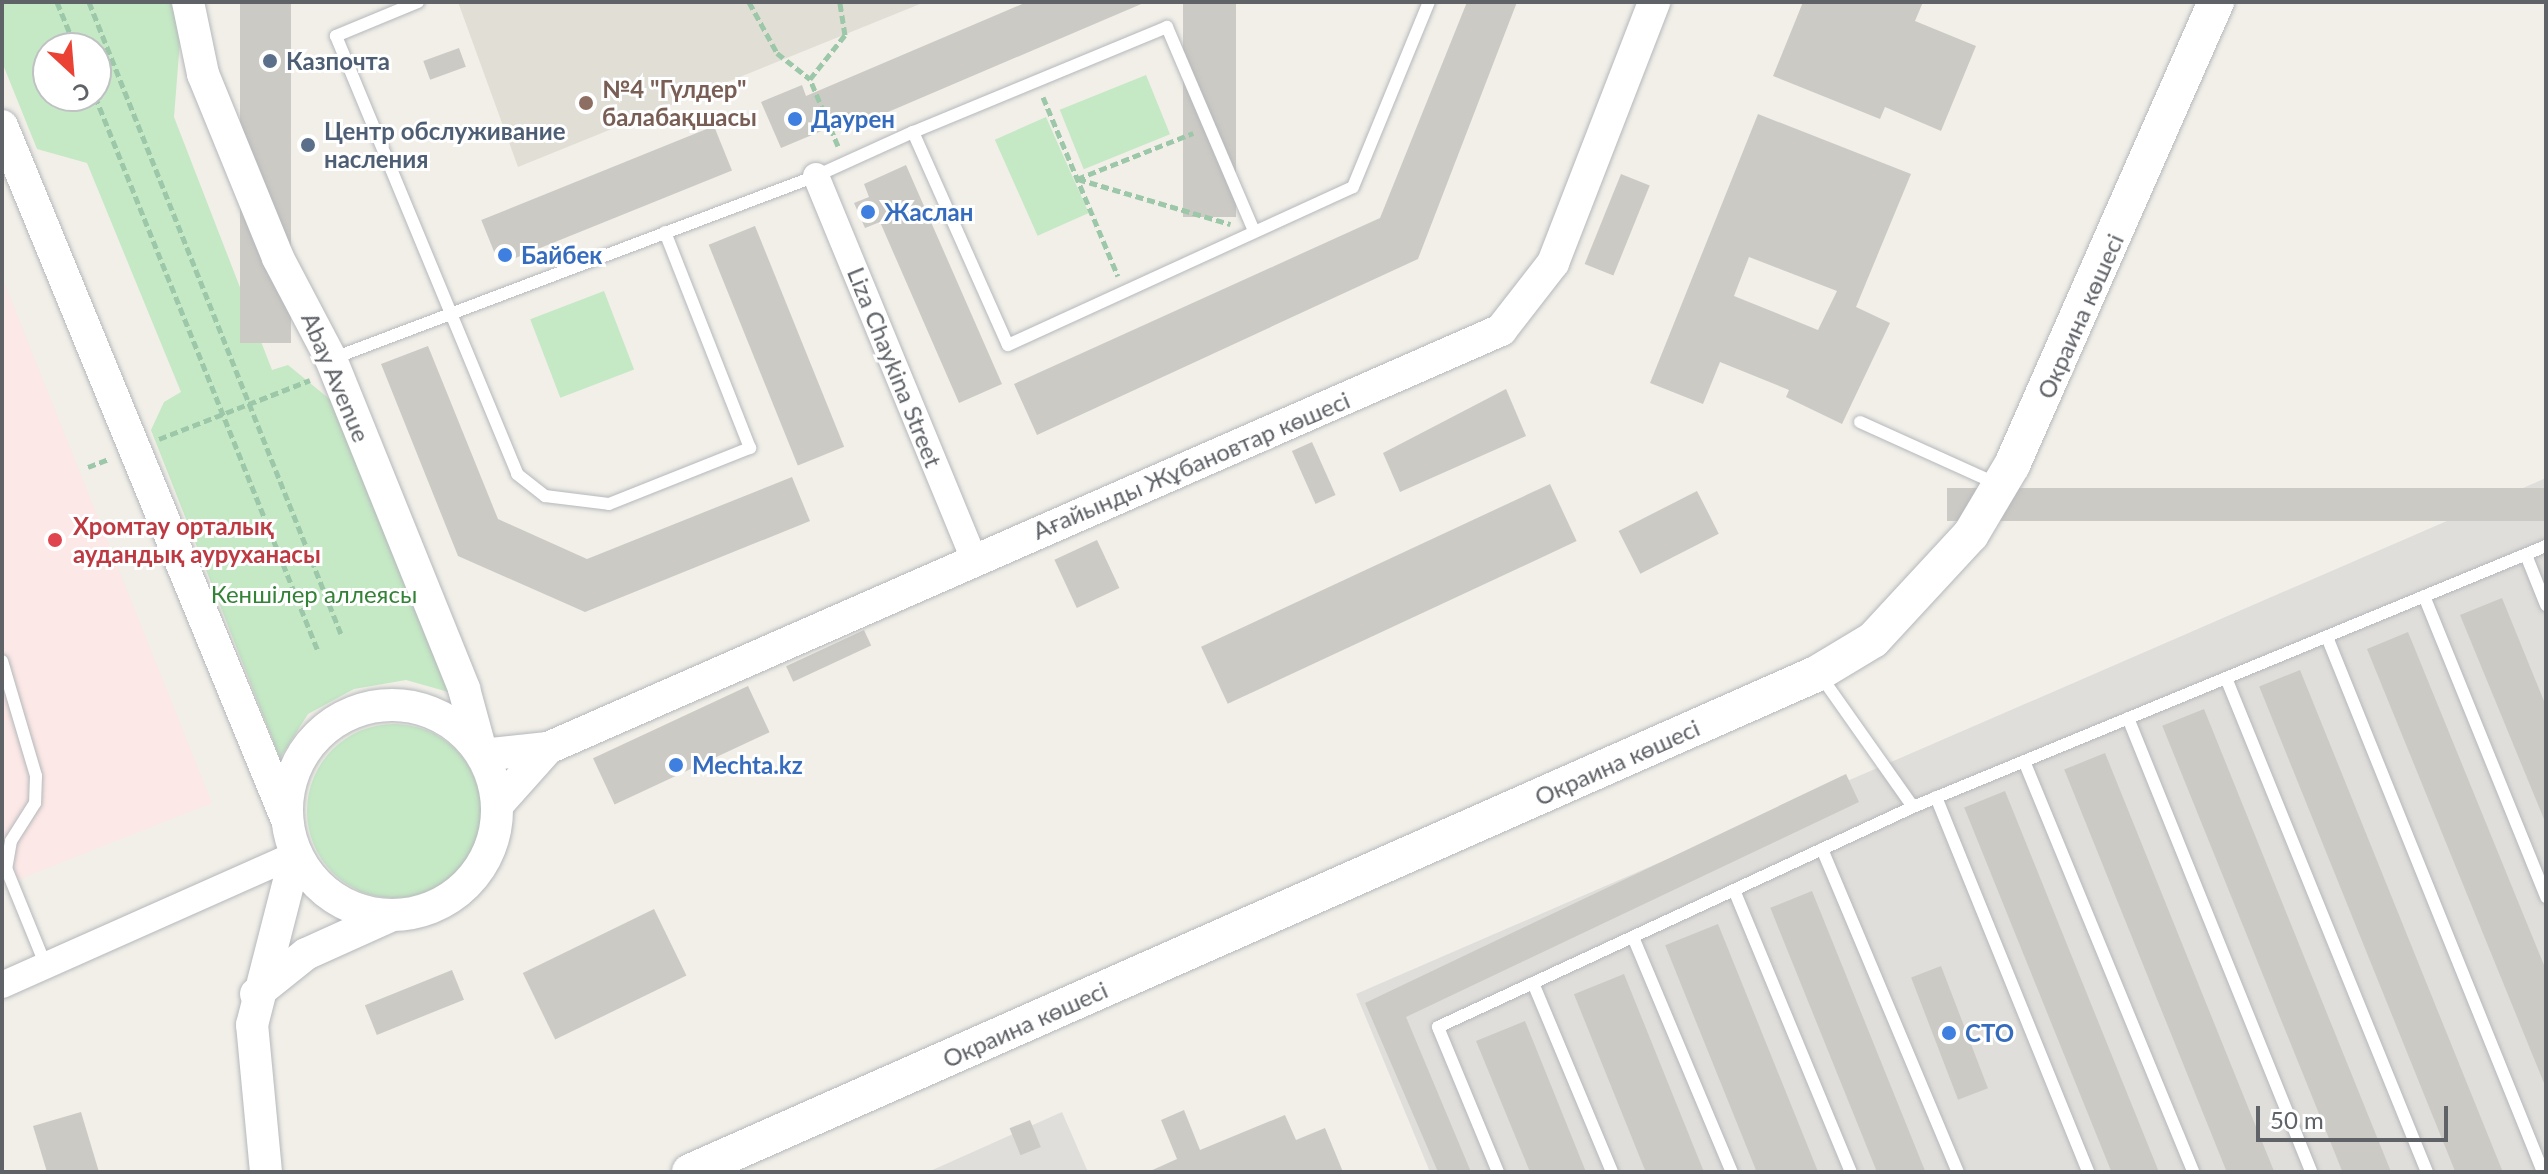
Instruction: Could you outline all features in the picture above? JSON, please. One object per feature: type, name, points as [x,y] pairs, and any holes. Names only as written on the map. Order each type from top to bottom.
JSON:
[{"type":"main road","name":"Окраина көшесі","points":[[690,1172],[1818,673],[1910,606],[1971,534],[1999,486],[2216,2]]},
{"type":"street","name":"Abay Avenue","points":[[188,2],[203,74],[278,258],[333,364],[464,689],[482,755]]},
{"type":"street","name":"Ағайынды Жұбановтар көшесі","points":[[548,748],[1501,330],[1553,263],[1654,2]]},
{"type":"street","points":[[2,126],[131,450],[287,820],[296,854],[325,892],[391,915]]},
{"type":"street","name":"Liza Chaykina Street","points":[[816,176],[974,559]]},
{"type":"street","points":[[256,994],[306,954],[391,915],[439,905],[468,882],[489,852],[498,804],[482,755],[428,711],[359,710],[304,753],[287,820]]},
{"type":"street","points":[[482,755],[548,748]]},
{"type":"street","points":[[498,804],[548,748]]},
{"type":"street","points":[[2,985],[296,854]]},
{"type":"street","points":[[266,1172],[253,1057],[256,994],[296,854]]},
{"type":"lane","points":[[418,2],[336,36],[517,474],[574,505],[609,504],[750,448],[665,232]]},
{"type":"lane","points":[[913,132],[1008,345],[1353,187],[1429,2]]},
{"type":"lane","points":[[333,364],[451,314],[816,176],[913,132],[1167,27],[1254,231]]},
{"type":"lane","points":[[1860,422],[1999,486]]},
{"type":"lane","points":[[1498,1172],[1438,1027],[1936,797],[2546,546]]},
{"type":"lane","points":[[2526,555],[2546,605]]},
{"type":"lane","points":[[2424,596],[2546,897]]},
{"type":"lane","points":[[2327,637],[2543,1172]]},
{"type":"lane","points":[[2,661],[36,776],[35,803],[11,841],[6,868],[46,966]]},
{"type":"lane","points":[[1818,673],[1913,807]]},
{"type":"lane","points":[[2226,678],[2427,1172]]},
{"type":"lane","points":[[2128,718],[2311,1172]]},
{"type":"lane","points":[[2024,761],[2193,1172]]},
{"type":"lane","points":[[1936,797],[2088,1172]]},
{"type":"lane","points":[[1822,849],[1958,1172]]},
{"type":"lane","points":[[1734,890],[1851,1172]]},
{"type":"lane","points":[[1633,937],[1732,1172]]},
{"type":"lane","points":[[1533,983],[1612,1172]]},
{"type":"path","points":[[57,2],[69,32]]},
{"type":"path","points":[[89,2],[341,634]]},
{"type":"path","points":[[749,2],[777,53],[810,79],[845,163]]},
{"type":"path","points":[[810,79],[845,35],[840,2]]},
{"type":"path","points":[[1036,81],[1124,291]]},
{"type":"path","points":[[101,112],[318,651]]},
{"type":"path","points":[[1077,179],[1209,126]]},
{"type":"path","points":[[1077,179],[1254,231]]},
{"type":"path","points":[[88,467],[249,404],[333,364]]},
{"type":"shaded area","name":"№4 \"Гүлдер\" балабақшасы","points":[[458,2],[925,2],[518,167]]},
{"type":"shaded area","name":"Хромтау орталық аудандық ауруханасы","points":[[2,277],[212,803],[2,886]]},
{"type":"shaded area","points":[[2546,478],[2546,1172],[1430,1172],[1356,994]]},
{"type":"shaded area","points":[[1062,1112],[1088,1172],[928,1172]]},
{"type":"green space","name":"Кеншілер аллеясы","points":[[2,2],[170,2],[181,28],[174,117],[272,370],[288,365],[338,406],[452,693],[406,680],[354,689],[308,714],[280,758],[151,430],[164,402],[181,392],[87,163],[37,149],[2,62]]},
{"type":"green space","points":[[1146,75],[1170,134],[1084,169],[1060,110]]},
{"type":"green space","points":[[1046,117],[1089,213],[1038,236],[995,140]]},
{"type":"green space","points":[[604,291],[634,369],[560,398],[530,319]]},
{"type":"green space","points":[[394,724],[427,731],[455,750],[474,778],[481,811],[474,844],[455,872],[427,891],[394,898],[361,891],[333,872],[314,844],[307,811],[314,778],[333,750],[361,731]]},
{"type":"building","points":[[240,2],[291,2],[291,343],[240,343]]},
{"type":"building","points":[[1027,2],[1146,2],[853,127],[850,119],[781,148],[761,102],[802,85],[806,96]]},
{"type":"building","points":[[1183,2],[1236,2],[1236,217],[1183,217]]},
{"type":"building","points":[[1467,2],[1517,2],[1418,259],[1037,435],[1014,384],[1380,218]]},
{"type":"building","points":[[1803,2],[1923,2],[1915,21],[1976,46],[1941,131],[1885,107],[1880,119],[1773,76]]},
{"type":"building","points":[[459,48],[466,67],[430,80],[423,61]]},
{"type":"building","points":[[1758,114],[1911,174],[1856,307],[1890,323],[1842,424],[1786,397],[1789,390],[1720,362],[1703,404],[1650,383]],"holes":[[[1749,257],[1837,291],[1818,330],[1734,296]]]},
{"type":"building","points":[[714,126],[732,171],[499,265],[481,220]]},
{"type":"building","points":[[906,165],[1002,384],[959,403],[880,222],[865,228],[854,203],[869,197],[864,184]]},
{"type":"building","points":[[1621,174],[1650,186],[1613,276],[1585,264]]},
{"type":"building","points":[[755,226],[844,447],[798,465],[709,245]]},
{"type":"building","points":[[428,346],[498,519],[587,559],[792,477],[810,521],[585,612],[458,556],[381,364]]},
{"type":"building","points":[[1506,389],[1526,436],[1400,492],[1383,453]]},
{"type":"building","points":[[1312,442],[1336,495],[1315,504],[1292,451]]},
{"type":"building","points":[[1550,484],[1577,541],[1228,704],[1201,647]]},
{"type":"building","points":[[1947,488],[2546,488],[2546,521],[1947,521]]},
{"type":"building","points":[[1697,491],[1719,534],[1640,574],[1619,531]]},
{"type":"building","points":[[1097,540],[1119,588],[1077,608],[1054,560]]},
{"type":"building","points":[[2502,598],[2546,706],[2546,824],[2460,615]]},
{"type":"building","points":[[864,630],[871,645],[793,682],[786,666]]},
{"type":"building","points":[[2408,632],[2546,970],[2546,1088],[2367,649]]},
{"type":"building","points":[[2300,670],[2503,1172],[2455,1172],[2259,686]]},
{"type":"building","points":[[748,686],[770,732],[615,804],[593,758]]},
{"type":"building","points":[[2204,709],[2391,1172],[2343,1172],[2162,726]]},
{"type":"building","points":[[2105,753],[2274,1172],[2227,1172],[2064,769]]},
{"type":"building","points":[[1846,774],[1859,802],[1406,1017],[1471,1172],[1438,1172],[1365,1003]]},
{"type":"building","points":[[2005,791],[2159,1172],[2111,1172],[1964,807]]},
{"type":"building","points":[[1812,891],[1926,1172],[1877,1172],[1770,908]]},
{"type":"building","points":[[654,909],[686,976],[555,1040],[523,973]]},
{"type":"building","points":[[1718,924],[1818,1172],[1757,1172],[1665,945]]},
{"type":"building","name":"СТО","points":[[1941,966],[1988,1088],[1958,1100],[1911,977]]},
{"type":"building","points":[[452,970],[464,1000],[377,1035],[365,1005]]},
{"type":"building","points":[[1624,974],[1704,1172],[1646,1172],[1574,994]]},
{"type":"building","points":[[1525,1021],[1586,1172],[1530,1172],[1476,1041]]},
{"type":"building","points":[[1184,1110],[1200,1150],[1285,1115],[1296,1140],[1325,1128],[1343,1172],[1148,1172],[1177,1159],[1161,1120]]},
{"type":"building","points":[[81,1112],[99,1172],[47,1172],[33,1126]]},
{"type":"building","points":[[1030,1120],[1041,1147],[1020,1155],[1010,1128]]},
{"type":"place","name":"Казпочта","points":[[270,61]]},
{"type":"place","name":"№4 \"Гүлдер\" балабақшасы","points":[[586,103]]},
{"type":"place","name":"Даурен","points":[[795,119]]},
{"type":"place","name":"Центр обслуживание насления","points":[[308,145]]},
{"type":"place","name":"Жаслан","points":[[868,212]]},
{"type":"place","name":"Байбек","points":[[505,255]]},
{"type":"place","name":"Хромтау орталық аудандық ауруханасы","points":[[55,540]]},
{"type":"place","name":"Mechta.kz","points":[[676,765]]},
{"type":"place","name":"СТО","points":[[1949,1033]]}]
